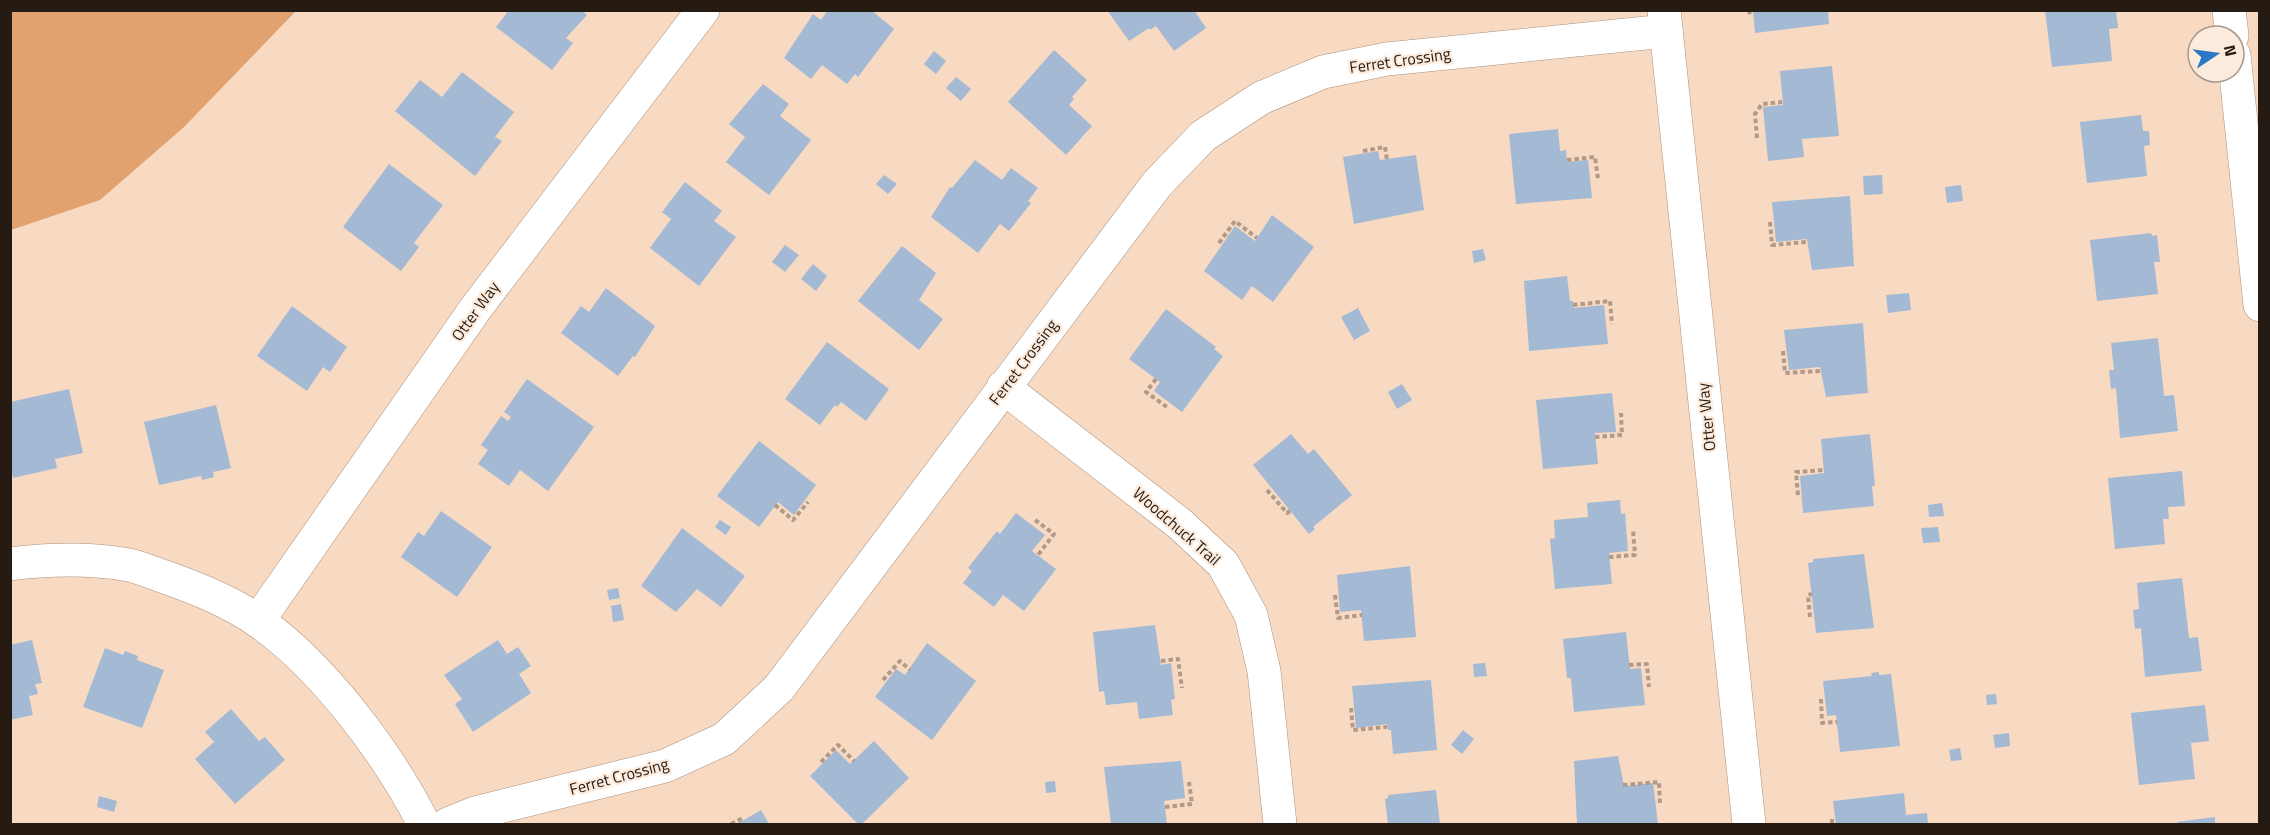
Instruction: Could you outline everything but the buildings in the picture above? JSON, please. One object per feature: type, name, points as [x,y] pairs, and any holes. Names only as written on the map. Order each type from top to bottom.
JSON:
[{"type":"street","name":"Otter Way","points":[[258,621],[476,308],[703,10]]},
{"type":"street","name":"Otter Way","points":[[1665,21],[1749,825]]},
{"type":"street","name":"Ferret Crossing","points":[[448,825],[475,813],[665,766],[724,739],[779,688],[1157,184],[1203,136],[1261,98],[1323,72],[1387,59],[1665,21]]},
{"type":"street","points":[[2237,84],[2259,305]]},
{"type":"street","name":"Woodchuck Trail","points":[[1003,387],[1180,524],[1223,564],[1251,615],[1264,671],[1280,825]]},
{"type":"street","points":[[10,564],[58,558],[130,566],[198,589],[258,621],[307,664],[364,727],[410,795],[424,825]]},
{"type":"path","points":[[1749,10],[1750,16]]},
{"type":"path","points":[[1757,138],[1755,114],[1762,104],[1782,102]]},
{"type":"path","points":[[1363,151],[1385,147],[1387,160]]},
{"type":"path","points":[[1567,160],[1595,157],[1598,179]]},
{"type":"path","points":[[1219,243],[1235,221],[1257,238]]},
{"type":"path","points":[[1770,222],[1772,245],[1808,242]]},
{"type":"path","points":[[1573,305],[1610,301],[1612,324]]},
{"type":"path","points":[[1783,351],[1785,374],[1820,370]]},
{"type":"path","points":[[1156,379],[1146,392],[1167,407]]},
{"type":"path","points":[[1595,437],[1622,435],[1621,413]]},
{"type":"path","points":[[1798,495],[1796,472],[1824,470]]},
{"type":"path","points":[[1267,490],[1287,513],[1290,511]]},
{"type":"path","points":[[776,505],[794,520],[808,502]]},
{"type":"path","points":[[1035,520],[1054,534],[1038,555]]},
{"type":"path","points":[[1609,557],[1635,555],[1633,530]]},
{"type":"path","points":[[1810,617],[1808,595],[1812,594]]},
{"type":"path","points":[[1335,595],[1338,618],[1362,615]]},
{"type":"path","points":[[1161,661],[1178,659],[1182,688]]},
{"type":"path","points":[[884,680],[900,661],[910,670]]},
{"type":"path","points":[[1629,665],[1647,663],[1649,687]]},
{"type":"path","points":[[1821,699],[1822,723],[1837,722]]},
{"type":"path","points":[[1351,708],[1353,730],[1387,727]]},
{"type":"path","points":[[821,762],[838,745],[854,761]]},
{"type":"path","points":[[1165,807],[1192,804],[1189,782]]},
{"type":"path","points":[[1623,784],[1659,782],[1660,804]]},
{"type":"path","points":[[731,825],[743,818]]},
{"type":"path","points":[[1832,819],[1833,825]]},
{"type":"shaded area","points":[[10,11],[296,11],[183,128],[100,200],[11,230]]}]
